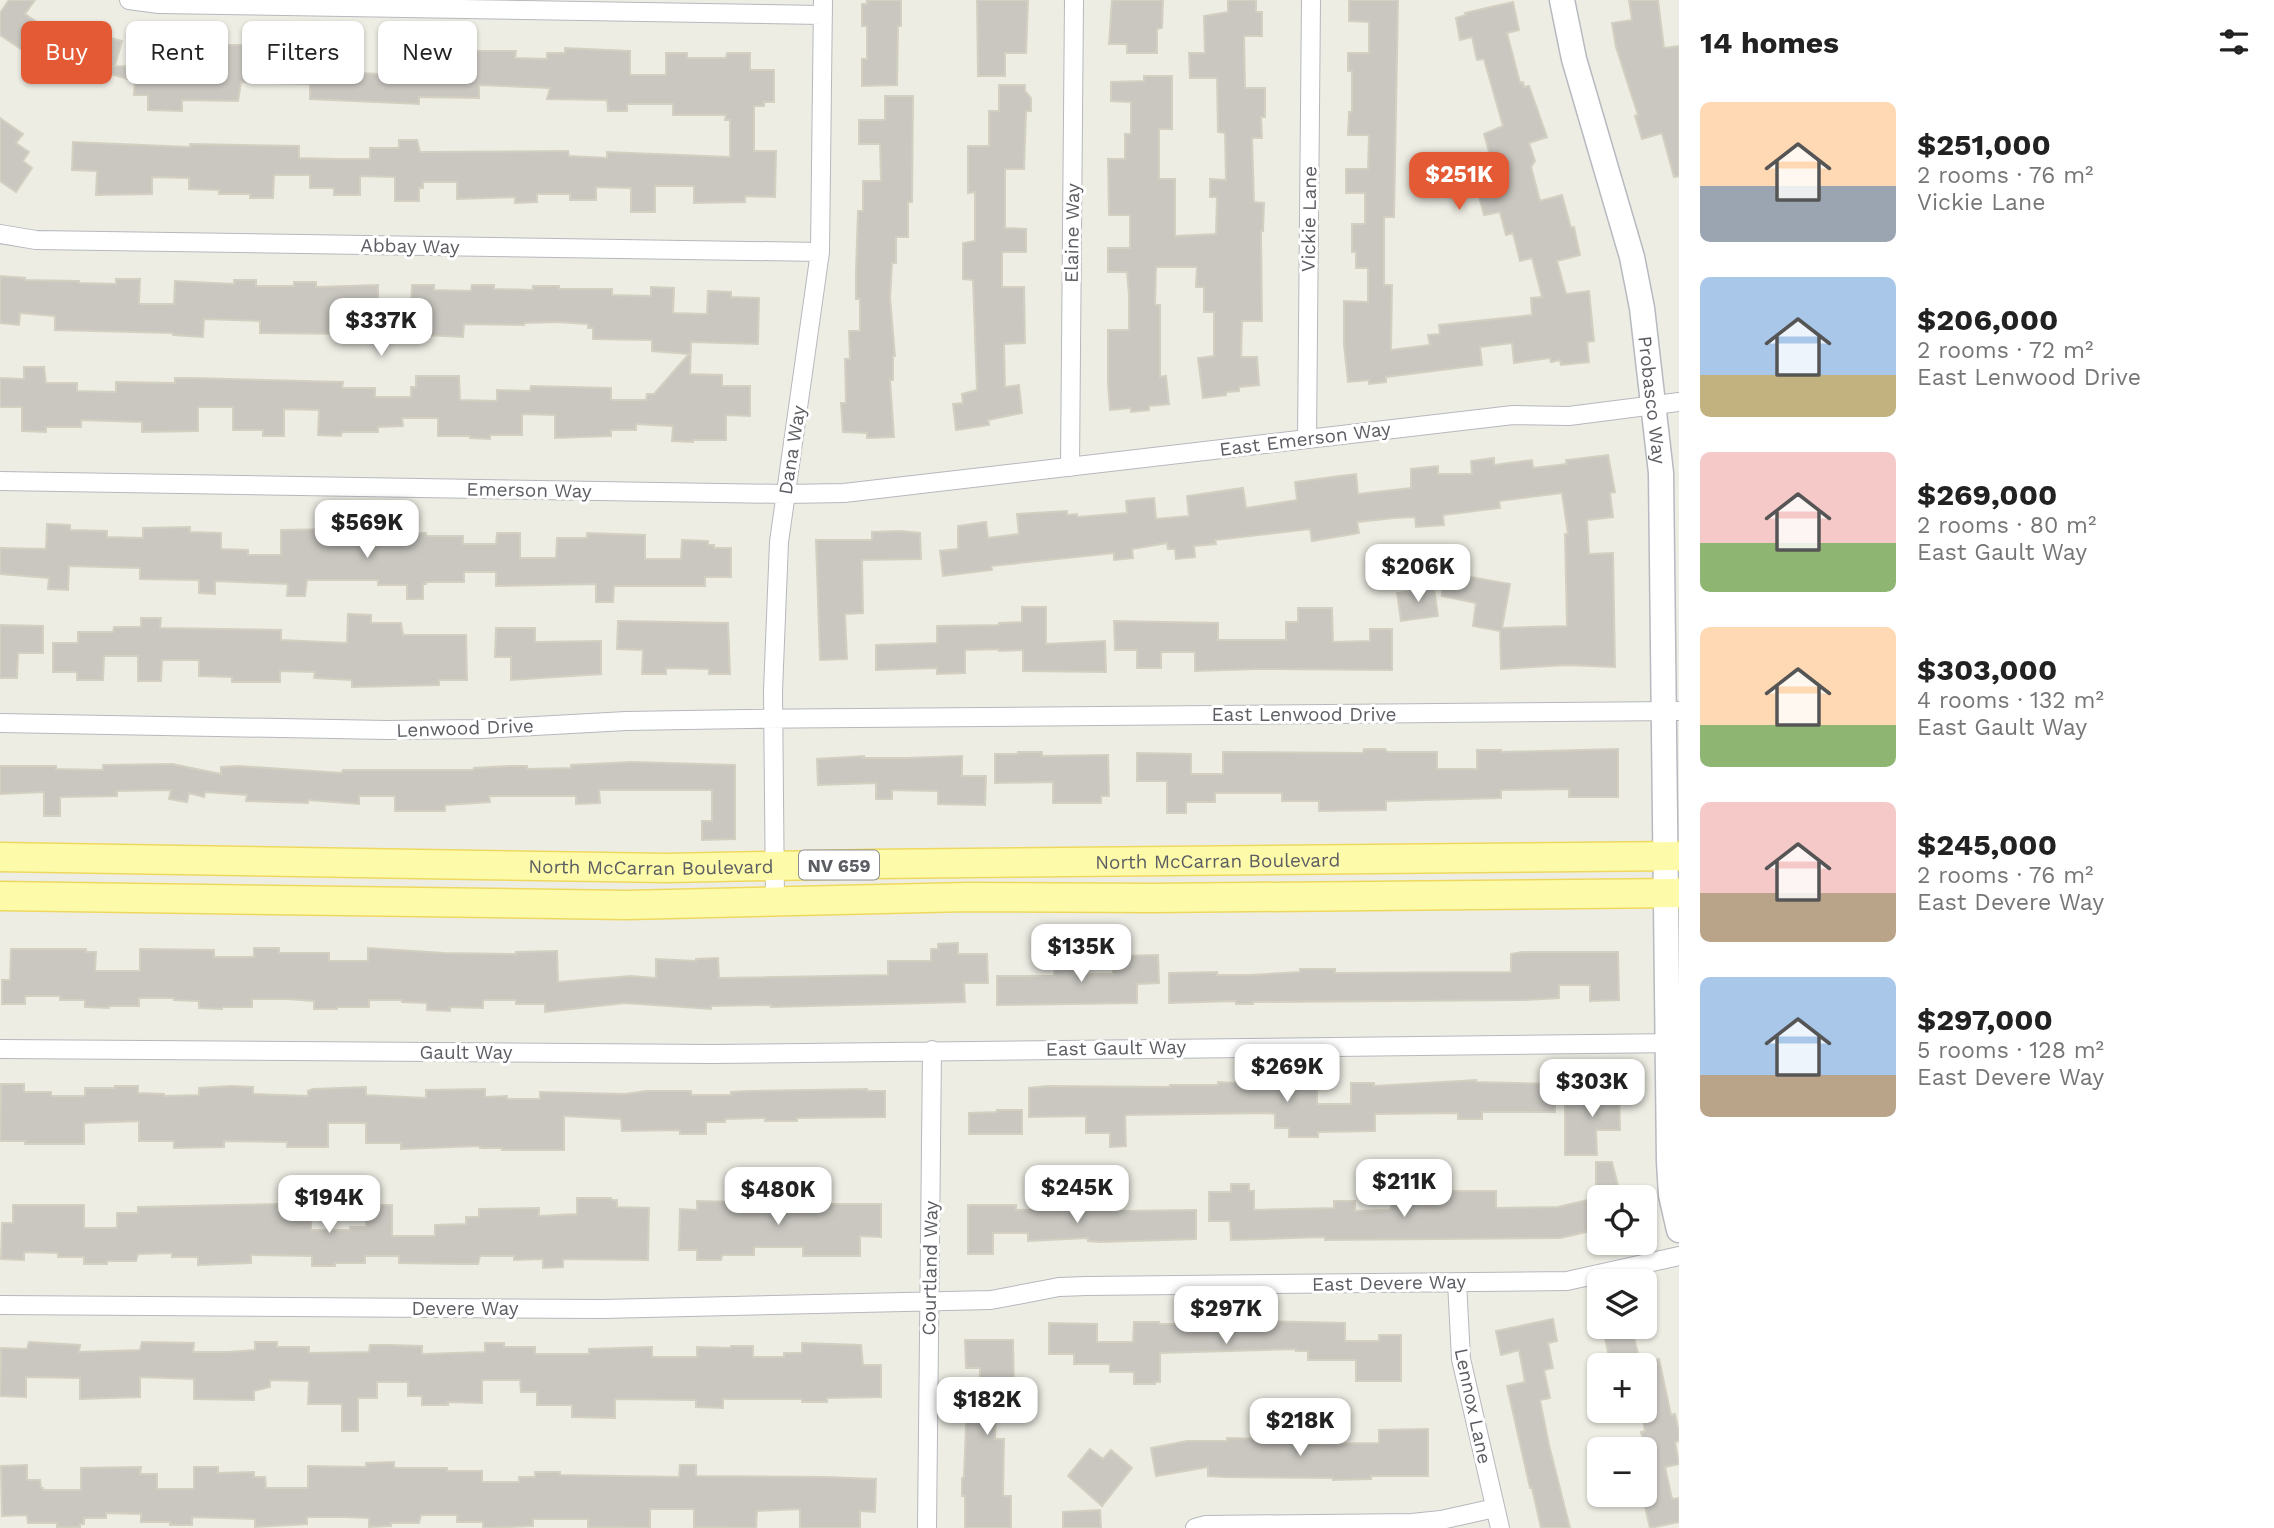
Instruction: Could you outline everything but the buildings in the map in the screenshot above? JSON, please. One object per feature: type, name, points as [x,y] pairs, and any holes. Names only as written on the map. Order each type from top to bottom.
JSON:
[{"type":"main road","name":"North McCarran Boulevard","points":[[0,857],[653,868],[1673,856]]},
{"type":"main road","name":"North McCarran Boulevard","points":[[0,896],[627,905],[968,897],[1673,893]]},
{"type":"street","points":[[129,0],[159,4],[823,8]]},
{"type":"street","name":"Elaine Way","points":[[1070,467],[1074,0]]},
{"type":"street","name":"Vickie Lane","points":[[1307,439],[1311,0]]},
{"type":"street","name":"Probasco Way","points":[[1562,0],[1574,59],[1632,257],[1642,308],[1654,405],[1662,499],[1672,711],[1673,1043],[1669,1162],[1671,1195],[1679,1230]]},
{"type":"street","name":"Dana Way","points":[[775,902],[773,718],[779,542],[820,252],[823,8]]},
{"type":"street","name":"Abbay Way","points":[[0,234],[36,240],[820,252]]},
{"type":"street","name":"East Emerson Way","points":[[931,483],[1513,415],[1569,416],[1679,401]]},
{"type":"street","name":"Emerson Way","points":[[0,481],[785,494],[844,493],[931,483]]},
{"type":"street","name":"East Lenwood Drive","points":[[930,717],[1672,711]]},
{"type":"street","name":"Lenwood Drive","points":[[0,723],[387,730],[482,729],[626,721],[930,717]]},
{"type":"street","name":"East Gault Way","points":[[932,1050],[1673,1043]]},
{"type":"street","name":"Gault Way","points":[[0,1049],[712,1054],[932,1050]]},
{"type":"street","name":"Courtland Way","points":[[927,1528],[932,1050]]},
{"type":"street","name":"East Devere Way","points":[[929,1302],[991,1300],[1059,1287],[1087,1286],[1567,1281],[1679,1256]]},
{"type":"street","name":"Lennox Lane","points":[[1457,1282],[1461,1359],[1500,1528]]},
{"type":"street","name":"Devere Way","points":[[0,1305],[602,1309],[929,1302]]},
{"type":"street","points":[[1195,1528],[1206,1525],[1412,1523],[1441,1520],[1495,1508]]}]
